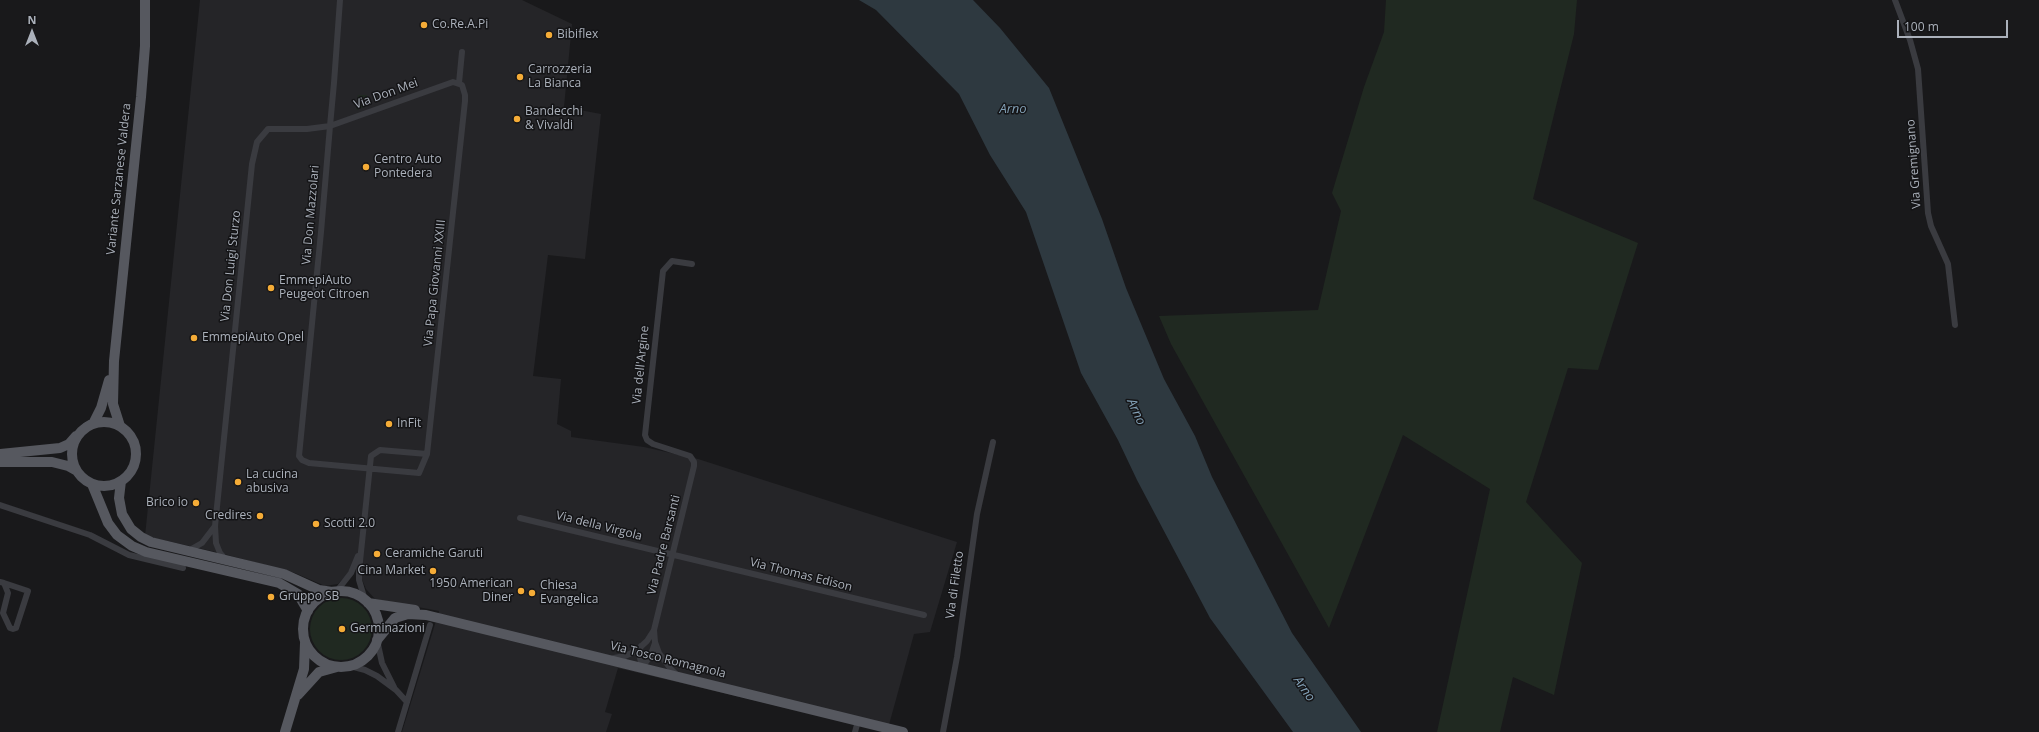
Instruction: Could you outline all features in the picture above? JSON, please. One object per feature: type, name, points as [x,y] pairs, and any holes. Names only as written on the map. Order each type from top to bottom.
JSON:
[{"type":"main road","name":"Variante Sarzanese Valdera","points":[[114,360],[143,68],[145,0]]},
{"type":"main road","points":[[93,424],[105,399],[114,360]]},
{"type":"main road","points":[[78,435],[73,443],[73,463],[81,477],[92,484],[107,486],[121,481],[132,469],[136,453],[132,438],[120,426],[113,404],[114,360]]},
{"type":"main road","points":[[0,454],[60,448],[69,444],[85,428],[93,424],[107,422],[120,426]]},
{"type":"main road","points":[[0,462],[52,462],[68,466],[77,471]]},
{"type":"main road","points":[[121,481],[119,493],[120,509],[131,529],[151,542],[284,574],[319,590],[348,592],[366,601],[373,610],[378,622],[377,640],[367,657],[350,666],[337,667],[319,672],[296,696]]},
{"type":"main road","points":[[92,484],[108,523],[117,534],[132,546],[146,552],[278,583],[298,594],[308,611]]},
{"type":"main road","points":[[285,732],[305,664],[305,640],[303,628],[308,611],[318,599],[334,592]]},
{"type":"main road","name":"Via Tosco Romagnola","points":[[366,601],[412,609],[428,620]]},
{"type":"main road","name":"Via Tosco Romagnola","points":[[377,640],[395,618],[404,614],[605,658],[903,732]]},
{"type":"main road","points":[[305,640],[310,651],[319,660],[337,667]]},
{"type":"street","name":"Via Don Mazzolari","points":[[340,0],[330,126],[299,453],[302,460],[309,463],[368,468]]},
{"type":"street","name":"Via Gremignano","points":[[1895,0],[1910,40],[1918,69],[1928,213],[1931,226],[1948,264],[1955,325]]},
{"type":"street","points":[[459,83],[462,52]]},
{"type":"street","name":"Via Don Mei","points":[[288,129],[307,129],[330,126],[453,82],[459,83]]},
{"type":"street","name":"Via Papa Giovanni XXIII","points":[[368,468],[419,473],[427,454],[464,114],[465,95],[462,85],[459,83]]},
{"type":"street","name":"Via Don Luigi Sturzo","points":[[226,560],[218,549],[215,526],[254,149],[261,135],[268,129],[288,129]]},
{"type":"street","name":"Via dell'Argine","points":[[692,264],[674,261],[668,263],[664,271],[645,435],[647,440],[652,444],[690,456],[694,464]]},
{"type":"street","name":"Via di Filetto","points":[[943,732],[957,657],[977,514],[993,442]]},
{"type":"street","points":[[366,601],[359,580],[360,548],[368,468],[371,456],[377,451],[427,454]]},
{"type":"street","name":"Via Padre Barsanti","points":[[680,677],[661,658],[655,642],[654,630],[694,464]]},
{"type":"street","points":[[0,505],[90,535],[129,555],[183,568]]},
{"type":"street","name":"Via della Virgola","points":[[520,518],[672,555]]},
{"type":"street","points":[[188,551],[202,543],[215,526]]},
{"type":"street","points":[[334,592],[351,573],[360,548]]},
{"type":"street","name":"Via Thomas Edison","points":[[672,555],[924,615]]},
{"type":"street","points":[[2,583],[28,591],[16,628],[13,629],[10,628],[3,613],[8,593],[2,583]]},
{"type":"street","points":[[398,732],[428,620]]},
{"type":"street","name":"Via Padre Barsanti","points":[[605,658],[625,656],[641,646],[654,630]]},
{"type":"street","points":[[377,640],[382,663],[396,690]]},
{"type":"street","name":"Via Padre Barsanti","points":[[642,667],[650,657],[655,642]]},
{"type":"street","points":[[641,646],[640,653],[642,667]]},
{"type":"street","points":[[350,666],[370,672],[396,690],[407,702]]},
{"type":"street","points":[[855,732],[858,721]]},
{"type":"shaded area","points":[[200,0],[522,0],[572,24],[564,107],[601,114],[585,259],[548,255],[533,376],[561,379],[557,424],[571,431],[571,437],[644,447],[698,459],[957,542],[930,632],[914,634],[887,732],[618,668],[605,712],[612,714],[606,732],[402,732],[439,611],[375,599],[366,589],[356,565],[338,584],[325,586],[295,573],[220,553],[145,536]]},
{"type":"shaded area","points":[[1386,0],[1577,0],[1574,34],[1533,199],[1638,243],[1598,370],[1568,368],[1526,502],[1582,563],[1554,695],[1513,677],[1500,732],[1437,732],[1490,489],[1403,435],[1329,628],[1171,344],[1159,316],[1318,310],[1341,211],[1332,193],[1364,87],[1384,32]]},
{"type":"shaded area","points":[[358,95],[367,95],[368,102],[367,106],[356,110],[357,105],[363,105],[363,101],[357,100]]},
{"type":"shaded area","points":[[335,598],[347,598],[363,607],[370,617],[372,629],[370,641],[363,651],[347,660],[335,660],[324,655],[315,646],[310,635],[310,623],[315,612],[324,603]]},
{"type":"water","name":"Arno","points":[[859,0],[973,0],[1000,28],[1049,88],[1102,219],[1126,288],[1164,379],[1195,436],[1212,477],[1292,633],[1361,732],[1293,732],[1210,618],[1137,480],[1118,440],[1081,373],[1026,212],[990,155],[959,94],[876,10]]},
{"type":"place","name":"Co.Re.A.Pi","points":[[424,25]]},
{"type":"place","name":"Bibiflex","points":[[549,35]]},
{"type":"place","name":"Carrozzeria La Bianca","points":[[520,77]]},
{"type":"place","name":"Bandecchi & Vivaldi","points":[[517,119]]},
{"type":"place","name":"Centro Auto Pontedera","points":[[366,167]]},
{"type":"place","name":"EmmepiAuto Peugeot Citroen","points":[[271,288]]},
{"type":"place","name":"EmmepiAuto Opel","points":[[194,338]]},
{"type":"place","name":"InFit","points":[[389,424]]},
{"type":"place","name":"La cucina abusiva","points":[[238,482]]},
{"type":"place","name":"Brico io","points":[[196,503]]},
{"type":"place","name":"Credires","points":[[260,516]]},
{"type":"place","name":"Scotti 2.0","points":[[316,524]]},
{"type":"place","name":"Ceramiche Garuti","points":[[377,554]]},
{"type":"place","name":"Cina Market","points":[[433,571]]},
{"type":"place","name":"1950 American Diner","points":[[521,591]]},
{"type":"place","name":"Chiesa Evangelica","points":[[532,593]]},
{"type":"place","name":"Gruppo SB","points":[[271,597]]},
{"type":"place","name":"Germinazioni","points":[[342,629]]}]
